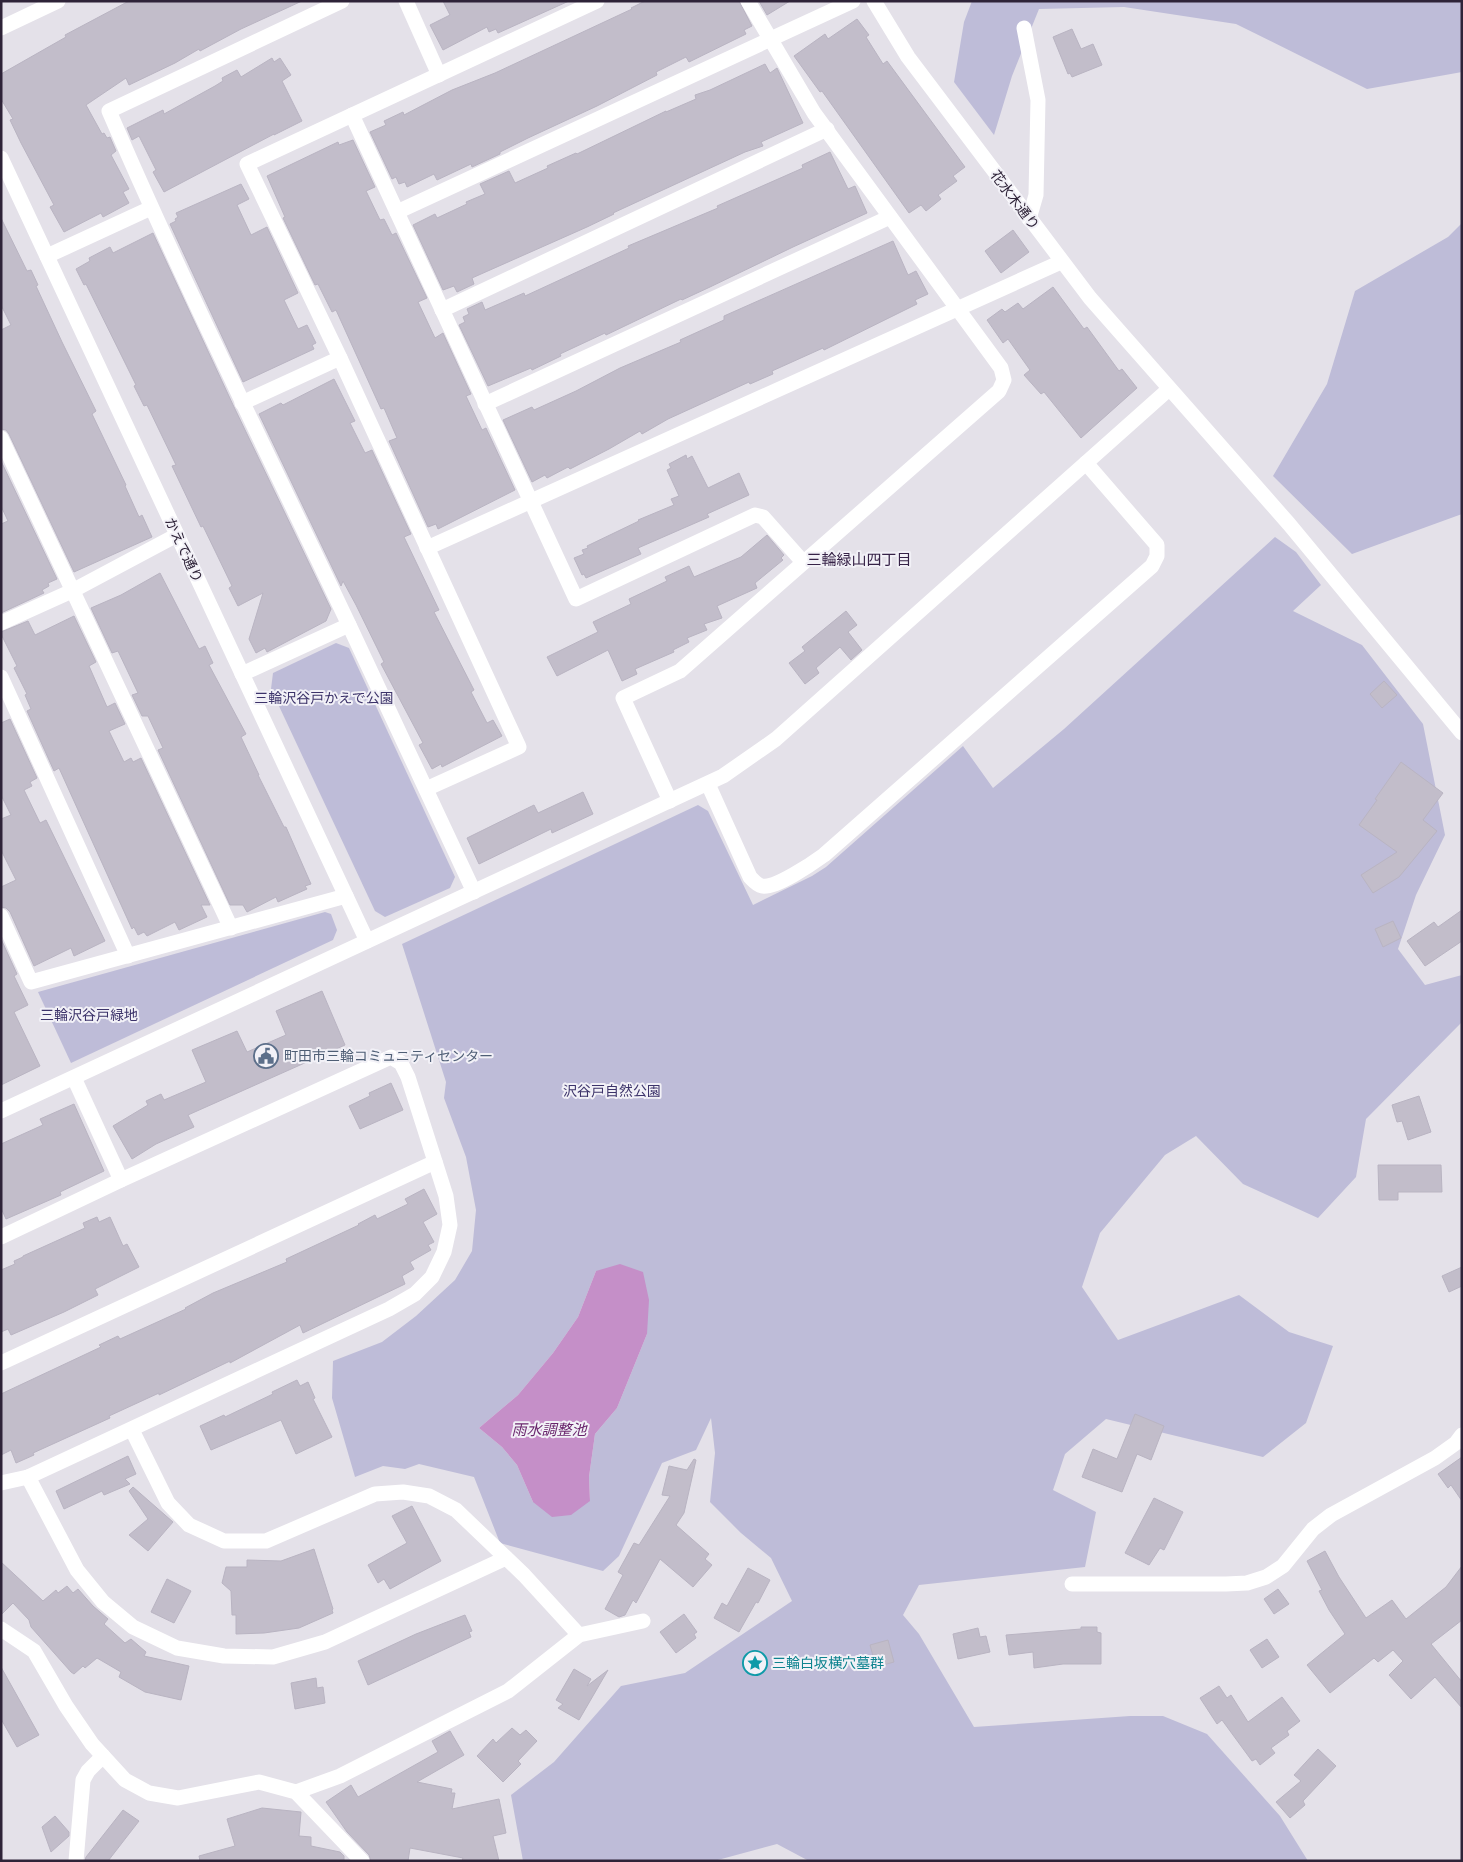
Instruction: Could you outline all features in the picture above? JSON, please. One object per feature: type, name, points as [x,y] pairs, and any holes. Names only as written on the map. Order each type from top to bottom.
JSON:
[{"type":"street","points":[[1,28],[58,1]]},
{"type":"street","points":[[342,1],[109,111],[151,208],[242,403],[349,625],[474,892]]},
{"type":"street","points":[[406,1],[439,75]]},
{"type":"street","points":[[426,789],[519,747],[340,358],[247,164],[597,1]]},
{"type":"street","points":[[670,801],[623,698],[680,671],[999,391],[1004,380],[1001,368],[814,113],[748,1]]},
{"type":"street","points":[[397,212],[854,1]]},
{"type":"street","name":"花水木通り","points":[[874,1],[908,57],[1061,262],[1169,389],[1456,715],[1462,733]]},
{"type":"street","points":[[1024,28],[1038,100],[1036,195],[1030,220]]},
{"type":"street","points":[[352,115],[576,599],[755,515],[763,517],[803,562]]},
{"type":"street","points":[[442,310],[827,129]]},
{"type":"street","name":"かえで通り","points":[[1,158],[367,941]]},
{"type":"street","points":[[46,256],[151,208]]},
{"type":"street","points":[[485,404],[890,217]]},
{"type":"street","points":[[427,548],[1061,262]]},
{"type":"street","points":[[242,403],[340,358]]},
{"type":"street","points":[[1,1111],[708,784],[731,771],[776,739],[1169,389]]},
{"type":"street","points":[[1,438],[231,928]]},
{"type":"street","points":[[708,784],[750,877],[756,883],[761,886],[770,886],[807,868],[824,855],[1152,566],[1157,556],[1157,545],[1086,463]]},
{"type":"street","points":[[1,623],[72,591],[177,535]]},
{"type":"street","points":[[242,674],[349,625]]},
{"type":"street","points":[[1,678],[128,956]]},
{"type":"street","points":[[1,916],[31,982],[346,896]]},
{"type":"street","points":[[1,1237],[391,1057],[402,1063],[408,1077],[446,1196],[450,1225],[444,1252],[432,1277],[416,1294],[389,1309],[132,1430],[28,1477],[1,1483]]},
{"type":"street","points":[[74,1078],[121,1180]]},
{"type":"street","points":[[1,1363],[435,1162]]},
{"type":"street","points":[[132,1430],[168,1503],[188,1525],[224,1541],[266,1541],[375,1494],[403,1492],[429,1496],[456,1510],[506,1558],[579,1635]]},
{"type":"street","points":[[1072,1584],[1233,1584],[1247,1583],[1266,1577],[1283,1566],[1313,1529],[1331,1515],[1435,1458],[1456,1443],[1462,1435]]},
{"type":"street","points":[[28,1477],[77,1570],[103,1602],[133,1628],[177,1648],[224,1656],[273,1657],[325,1642],[506,1558]]},
{"type":"street","points":[[296,1792],[340,1776],[508,1692],[579,1635],[643,1621]]},
{"type":"street","points":[[1,1629],[34,1651],[66,1706],[92,1744],[124,1780],[149,1793],[178,1798],[259,1782],[296,1792],[362,1861]]},
{"type":"street","points":[[76,1861],[83,1780],[88,1770],[103,1756]]},
{"type":"green space","points":[[972,1],[1462,1],[1462,72],[1367,89],[1236,24],[1124,7],[1039,9],[1012,76],[994,135],[954,82],[964,22]]},
{"type":"green space","points":[[1462,223],[1462,514],[1352,554],[1273,476],[1327,384],[1355,291],[1448,237]]},
{"type":"green space","name":"沢谷戸自然公園","points":[[1275,537],[1296,552],[1321,585],[1293,611],[1362,645],[1423,724],[1445,835],[1416,895],[1398,949],[1425,985],[1462,975],[1462,1022],[1366,1119],[1356,1177],[1318,1218],[1243,1184],[1196,1136],[1165,1155],[1100,1233],[1082,1287],[1118,1340],[1239,1295],[1289,1332],[1333,1346],[1306,1423],[1263,1457],[1106,1419],[1065,1454],[1053,1490],[1096,1512],[1085,1567],[919,1585],[903,1615],[919,1634],[974,1727],[1130,1716],[1163,1716],[1207,1734],[1280,1816],[1308,1861],[809,1861],[777,1844],[714,1861],[523,1861],[511,1795],[554,1762],[621,1686],[685,1673],[792,1601],[771,1558],[741,1533],[710,1502],[715,1453],[711,1418],[696,1450],[662,1463],[619,1556],[603,1571],[500,1543],[474,1477],[419,1464],[405,1469],[383,1466],[355,1477],[332,1398],[333,1361],[382,1342],[416,1316],[455,1280],[472,1251],[476,1210],[466,1157],[444,1098],[446,1082],[402,944],[698,805],[708,811],[753,905],[812,876],[826,867],[963,746],[993,788],[1064,729]],"holes":[[[596,1271],[647,1334],[617,1408],[595,1434],[589,1477],[590,1501],[533,1502],[517,1465],[502,1447],[479,1428],[518,1395],[553,1353],[578,1317]]]},
{"type":"green space","name":"三輪沢谷戸かえで公園","points":[[336,643],[349,648],[455,877],[450,888],[385,917],[375,911],[271,689],[273,673]]},
{"type":"green space","name":"三輪沢谷戸緑地","points":[[325,912],[331,914],[337,930],[333,940],[71,1063],[38,992]]},
{"type":"water","name":"雨水調整池","points":[[620,1264],[643,1272],[649,1300],[647,1334],[617,1408],[595,1434],[589,1477],[590,1501],[571,1515],[552,1517],[533,1502],[517,1465],[502,1447],[479,1428],[518,1395],[553,1353],[578,1317],[596,1271]]},
{"type":"building","points":[[129,1],[302,1],[241,29],[200,51],[199,49],[129,85],[126,78],[86,105],[102,134],[104,133],[107,138],[110,137],[116,151],[111,155],[129,189],[123,192],[129,203],[103,217],[101,213],[64,232],[50,207],[54,205],[10,120],[13,119],[1,99],[1,74],[66,37],[65,35]]},
{"type":"building","points":[[443,1],[569,1],[498,33],[496,29],[489,32],[487,27],[443,50],[430,25],[450,15]]},
{"type":"building","points":[[645,1],[739,1],[752,26],[744,30],[746,34],[689,62],[686,57],[656,72],[657,75],[597,106],[528,138],[472,167],[471,164],[437,180],[434,174],[407,187],[405,182],[399,184],[396,177],[392,179],[370,132],[386,125],[384,121],[403,112],[404,115],[452,90],[495,73],[632,9]]},
{"type":"building","points":[[759,1],[790,1],[767,15]]},
{"type":"building","points":[[857,19],[869,35],[866,37],[883,64],[887,61],[965,167],[953,176],[957,181],[938,195],[941,199],[926,211],[921,205],[909,213],[822,91],[820,92],[794,56],[825,34],[828,39]]},
{"type":"building","points":[[1072,29],[1081,49],[1093,44],[1102,65],[1072,77],[1070,73],[1068,74],[1053,37]]},
{"type":"building","points":[[272,58],[274,62],[280,58],[291,75],[282,81],[302,121],[164,192],[153,172],[156,170],[139,136],[132,140],[127,128],[163,110],[164,114],[215,86],[223,81],[222,78],[237,70],[241,77]]},
{"type":"building","points":[[765,64],[770,73],[777,68],[803,123],[761,142],[763,146],[745,152],[587,227],[472,278],[474,284],[457,292],[454,286],[443,290],[413,225],[435,214],[437,218],[485,194],[480,184],[509,171],[515,183],[548,168],[547,166],[696,99],[695,95],[710,90]]},
{"type":"building","points":[[353,140],[375,187],[366,191],[380,220],[384,219],[392,235],[396,233],[427,298],[418,302],[435,338],[443,333],[471,394],[466,396],[482,430],[486,428],[515,490],[438,529],[436,524],[428,527],[389,441],[397,438],[384,408],[381,409],[336,310],[332,312],[318,284],[315,285],[283,218],[285,217],[267,176],[338,142],[339,145]]},
{"type":"building","points":[[830,152],[848,189],[855,186],[867,213],[606,335],[605,333],[560,354],[561,356],[532,370],[531,368],[488,386],[459,325],[465,322],[463,317],[469,314],[467,309],[482,302],[485,310],[524,293],[525,296],[629,248],[628,246],[718,208],[717,206],[803,168],[802,165]]},
{"type":"building","points":[[241,184],[249,199],[237,205],[251,235],[267,227],[298,293],[284,300],[298,329],[307,325],[316,343],[312,345],[314,349],[243,382],[170,224],[176,221],[175,219],[178,217],[176,213]]},
{"type":"building","points":[[1,218],[27,271],[31,270],[38,285],[36,286],[96,411],[92,414],[139,517],[142,515],[152,537],[74,572],[9,434],[6,430],[1,429],[1,330],[11,325],[1,305]]},
{"type":"building","points":[[1013,230],[1029,252],[1001,273],[985,251]]},
{"type":"building","points":[[153,233],[331,609],[326,621],[267,652],[265,648],[256,653],[249,639],[263,593],[238,606],[229,588],[232,586],[172,466],[176,465],[147,405],[144,406],[134,386],[136,385],[86,284],[84,285],[76,269],[90,261],[89,258],[110,247],[113,253]]},
{"type":"building","points":[[893,241],[908,275],[916,271],[928,294],[915,300],[917,304],[824,350],[823,348],[772,371],[773,374],[750,384],[749,382],[668,419],[642,434],[640,431],[570,469],[568,467],[547,478],[545,475],[532,482],[503,420],[532,407],[534,410],[576,391],[620,368],[681,342],[680,340],[724,320],[724,316]]},
{"type":"building","points":[[1053,287],[1084,329],[1087,327],[1119,371],[1122,369],[1137,388],[1081,438],[1044,392],[1041,394],[1024,375],[1030,370],[1008,339],[1003,343],[987,320],[1002,309],[1005,312],[1018,303],[1023,309]]},
{"type":"building","points":[[334,379],[355,421],[350,423],[365,453],[372,450],[411,534],[404,537],[439,610],[434,612],[474,690],[471,692],[487,723],[493,720],[502,736],[442,767],[441,764],[432,769],[419,745],[423,743],[381,664],[384,662],[343,581],[341,586],[259,414],[281,403],[283,405]]},
{"type":"building","points":[[686,455],[687,459],[692,456],[708,488],[739,473],[749,495],[707,514],[709,517],[638,548],[641,554],[586,578],[584,574],[582,575],[574,558],[584,554],[582,550],[588,548],[587,546],[638,520],[674,505],[671,499],[679,496],[667,470],[671,468],[669,464]]},
{"type":"building","points":[[1,461],[57,579],[48,583],[49,586],[42,590],[44,593],[1,613],[1,524],[8,521],[1,506]]},
{"type":"building","points":[[767,535],[784,555],[781,558],[783,560],[755,583],[757,588],[717,606],[722,618],[704,624],[707,630],[687,638],[689,642],[673,650],[674,652],[635,669],[637,674],[622,681],[608,650],[557,676],[547,657],[598,632],[593,622],[631,604],[629,599],[667,581],[665,577],[689,566],[694,577],[741,557]]},
{"type":"building","points":[[160,573],[199,649],[205,646],[213,663],[209,665],[246,734],[241,737],[284,827],[286,827],[311,884],[305,886],[307,889],[278,902],[276,897],[247,912],[243,905],[230,905],[158,750],[163,748],[148,716],[142,716],[132,695],[138,693],[118,651],[112,653],[91,608],[121,595]]},
{"type":"building","points":[[846,611],[857,625],[848,632],[862,650],[851,660],[840,647],[816,668],[819,673],[805,684],[789,663],[805,651],[802,647]]},
{"type":"building","points":[[74,616],[96,662],[89,666],[107,707],[115,703],[125,724],[109,731],[124,762],[131,758],[133,762],[141,758],[210,905],[201,905],[207,917],[179,930],[175,922],[147,936],[144,932],[138,935],[134,927],[132,929],[59,768],[54,771],[27,711],[31,709],[25,695],[27,694],[14,668],[17,666],[1,634],[1,632],[28,621],[35,635]]},
{"type":"building","points":[[1384,681],[1397,695],[1382,708],[1370,694]]},
{"type":"building","points":[[10,719],[37,778],[30,782],[32,786],[24,790],[40,823],[46,820],[105,941],[74,956],[71,948],[34,966],[10,912],[6,908],[1,907],[1,887],[16,880],[1,850],[1,819],[11,815],[1,795],[1,723]]},
{"type":"building","points":[[1401,762],[1443,793],[1423,820],[1437,831],[1399,877],[1373,893],[1361,875],[1397,852],[1359,825]]},
{"type":"building","points":[[583,792],[593,814],[552,833],[551,829],[479,864],[467,838],[534,805],[538,813]]},
{"type":"building","points":[[1462,910],[1462,941],[1425,966],[1407,941],[1434,922],[1438,927]]},
{"type":"building","points":[[1393,921],[1401,938],[1383,947],[1375,929]]},
{"type":"building","points":[[1,939],[17,974],[14,976],[28,1005],[14,1012],[40,1066],[1,1085]]},
{"type":"building","points":[[322,991],[345,1045],[188,1115],[194,1127],[156,1144],[132,1159],[113,1126],[148,1105],[146,1101],[161,1094],[164,1100],[206,1082],[192,1050],[237,1031],[247,1052],[286,1035],[276,1011]]},
{"type":"building","points":[[391,1083],[403,1110],[360,1129],[349,1106],[370,1096],[369,1093]]},
{"type":"building","points":[[1419,1096],[1431,1132],[1408,1140],[1402,1121],[1397,1122],[1392,1105]]},
{"type":"building","points":[[74,1104],[104,1171],[60,1192],[61,1195],[6,1219],[1,1208],[1,1144],[43,1125],[40,1119]]},
{"type":"building","points":[[1378,1165],[1441,1165],[1442,1192],[1398,1192],[1398,1200],[1379,1200]]},
{"type":"building","points":[[424,1189],[437,1214],[423,1222],[434,1242],[428,1245],[431,1250],[410,1262],[414,1269],[402,1276],[405,1284],[303,1333],[300,1325],[230,1363],[230,1361],[159,1395],[159,1393],[109,1416],[110,1418],[33,1453],[34,1455],[16,1463],[11,1450],[1,1455],[1,1394],[101,1347],[99,1345],[118,1336],[120,1339],[186,1309],[213,1293],[287,1262],[286,1259],[359,1225],[375,1215],[377,1219],[408,1204],[405,1199]]},
{"type":"building","points":[[97,1217],[99,1222],[110,1217],[123,1246],[127,1244],[139,1267],[95,1289],[98,1295],[64,1312],[11,1335],[8,1329],[1,1332],[1,1270],[15,1264],[14,1261],[23,1256],[85,1228],[83,1223]]},
{"type":"building","points":[[1462,1267],[1462,1286],[1449,1292],[1442,1276]]},
{"type":"building","points":[[297,1380],[300,1386],[308,1382],[315,1398],[313,1399],[332,1437],[296,1454],[281,1420],[211,1450],[200,1426],[224,1415],[225,1417]]},
{"type":"building","points":[[1135,1414],[1164,1426],[1151,1460],[1137,1454],[1122,1492],[1082,1477],[1093,1449],[1117,1459]]},
{"type":"building","points":[[128,1456],[136,1474],[125,1479],[130,1484],[104,1495],[102,1491],[64,1509],[56,1491]]},
{"type":"building","points":[[1462,1457],[1462,1501],[1451,1485],[1448,1488],[1438,1474]]},
{"type":"building","points":[[694,1459],[696,1460],[684,1513],[676,1525],[709,1554],[705,1559],[712,1565],[693,1587],[660,1559],[636,1603],[633,1600],[625,1615],[619,1617],[605,1609],[623,1575],[618,1572],[634,1543],[639,1545],[670,1496],[662,1495],[669,1466],[687,1470]]},
{"type":"building","points":[[133,1487],[173,1522],[148,1551],[129,1535],[148,1519],[129,1491]]},
{"type":"building","points":[[1154,1498],[1183,1512],[1164,1550],[1160,1548],[1149,1565],[1125,1553]]},
{"type":"building","points":[[412,1506],[441,1561],[390,1589],[384,1579],[378,1583],[368,1565],[407,1543],[392,1516]]},
{"type":"building","points":[[314,1549],[333,1613],[299,1628],[264,1633],[236,1634],[236,1615],[232,1615],[231,1591],[222,1583],[226,1567],[247,1567],[247,1560],[281,1561]]},
{"type":"building","points":[[1325,1551],[1339,1577],[1366,1618],[1392,1600],[1406,1619],[1446,1587],[1462,1566],[1462,1620],[1431,1644],[1462,1682],[1462,1708],[1435,1677],[1411,1699],[1389,1675],[1403,1661],[1393,1650],[1378,1662],[1374,1658],[1330,1693],[1307,1665],[1345,1634],[1319,1591],[1322,1590],[1307,1561]]},
{"type":"building","points":[[1,1562],[43,1601],[56,1590],[58,1593],[67,1586],[73,1593],[78,1589],[108,1619],[104,1624],[125,1643],[131,1639],[146,1652],[144,1656],[189,1666],[181,1700],[145,1692],[119,1677],[121,1672],[97,1658],[74,1674],[71,1672],[31,1627],[29,1620],[13,1603],[1,1615]]},
{"type":"building","points":[[748,1568],[770,1580],[739,1632],[714,1618],[722,1603],[727,1606]]},
{"type":"building","points":[[167,1579],[191,1591],[174,1623],[151,1612]]},
{"type":"building","points":[[1278,1589],[1289,1604],[1274,1614],[1264,1599]]},
{"type":"building","points":[[684,1614],[697,1632],[694,1634],[696,1638],[676,1653],[660,1632]]},
{"type":"building","points":[[465,1615],[472,1631],[469,1632],[471,1637],[368,1685],[358,1661],[416,1634]]},
{"type":"building","points":[[1081,1627],[1097,1627],[1097,1632],[1101,1633],[1101,1664],[1063,1664],[1034,1668],[1033,1652],[1009,1655],[1006,1635],[1081,1629]]},
{"type":"building","points":[[978,1628],[980,1637],[986,1636],[990,1652],[958,1659],[953,1634]]},
{"type":"building","points":[[1267,1639],[1279,1657],[1262,1668],[1250,1650]]},
{"type":"building","points":[[888,1640],[894,1662],[876,1667],[870,1645]]},
{"type":"building","points":[[1,1667],[39,1735],[17,1747],[1,1719]]},
{"type":"building","points":[[574,1669],[591,1679],[587,1686],[608,1670],[579,1720],[558,1708],[563,1704],[556,1700]]},
{"type":"building","points":[[316,1678],[317,1688],[323,1687],[325,1703],[295,1709],[291,1683]]},
{"type":"building","points":[[1219,1686],[1227,1698],[1231,1695],[1248,1722],[1282,1697],[1300,1721],[1287,1731],[1289,1735],[1271,1748],[1275,1753],[1260,1765],[1256,1759],[1252,1761],[1222,1720],[1217,1724],[1200,1698]]},
{"type":"building","points":[[512,1728],[520,1735],[526,1730],[537,1741],[518,1761],[521,1764],[503,1782],[477,1756],[493,1739],[496,1743]]},
{"type":"building","points":[[450,1731],[464,1755],[417,1782],[452,1789],[451,1793],[455,1793],[452,1809],[499,1799],[506,1833],[493,1836],[499,1861],[462,1861],[463,1858],[410,1848],[408,1861],[371,1861],[369,1855],[347,1832],[326,1802],[351,1785],[358,1797],[438,1752],[432,1741]]},
{"type":"building","points":[[1318,1749],[1336,1766],[1303,1801],[1305,1805],[1290,1818],[1276,1802],[1301,1781],[1294,1775]]},
{"type":"building","points":[[262,1808],[301,1812],[299,1836],[311,1837],[311,1846],[340,1852],[344,1856],[344,1861],[200,1861],[199,1856],[235,1846],[227,1819]]},
{"type":"building","points":[[123,1810],[139,1821],[108,1861],[85,1861],[86,1857]]},
{"type":"building","points":[[55,1816],[69,1832],[69,1836],[51,1852],[42,1827]]},
{"type":"place","name":"町田市三輪コミュニティセンター","points":[[266,1056]]},
{"type":"place","name":"三輪白坂横穴墓群","points":[[755,1663]]},
{"type":"district","name":"三輪緑山四丁目","points":[[859,560]]}]
